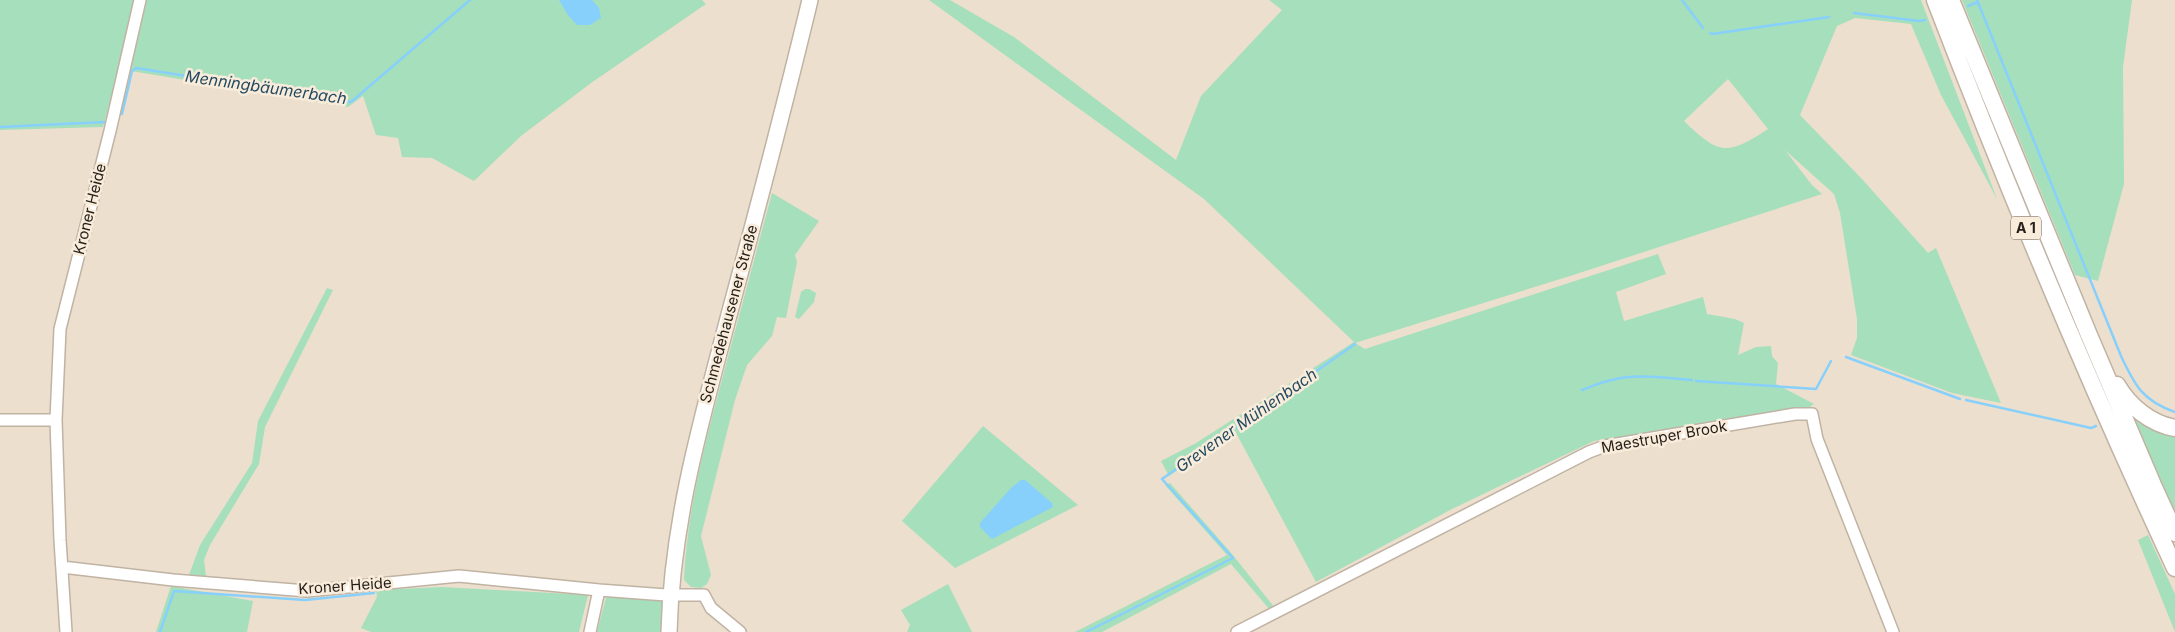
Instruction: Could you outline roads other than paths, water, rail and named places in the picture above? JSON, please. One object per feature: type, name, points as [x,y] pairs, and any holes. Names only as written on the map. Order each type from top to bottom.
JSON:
[{"type":"highway","name":"A 1","points":[[1935,0],[1989,139],[2085,369],[2122,455],[2175,568]]},
{"type":"highway","name":"A 1","points":[[1951,0],[2152,485],[2175,533]]},
{"type":"highway","points":[[2089,335],[2122,394],[2149,418],[2175,428]]},
{"type":"main road","name":"Schmedehausener Straße","points":[[670,632],[671,595],[678,525],[692,453],[787,97],[810,0]]},
{"type":"street","name":"Kroner Heide","points":[[66,632],[56,420],[60,329],[110,131],[140,0]]},
{"type":"street","name":"Maestruper Brook","points":[[1238,632],[1589,452],[1605,446],[1795,414],[1812,414],[1817,439],[1893,632]]},
{"type":"street","points":[[0,420],[56,420]]},
{"type":"street","name":"Kroner Heide","points":[[62,567],[173,580],[307,591],[459,576],[671,595]]},
{"type":"street","points":[[590,632],[599,590]]},
{"type":"street","points":[[671,595],[704,595],[711,608],[740,632]]},
{"type":"water","points":[[559,0],[592,0],[599,8],[601,18],[590,25],[577,25]]},
{"type":"water","points":[[1021,480],[1025,480],[1052,503],[1053,507],[992,539],[980,527],[980,523],[1011,488]]},
{"type":"waterway","name":"Menningbäumerbach","points":[[122,114],[132,71],[136,68],[351,102],[470,0]]},
{"type":"waterway","points":[[1682,0],[1703,28]]},
{"type":"waterway","points":[[1977,0],[2126,367],[2141,391],[2155,403],[2175,412]]},
{"type":"waterway","points":[[1968,6],[1978,2]]},
{"type":"waterway","points":[[1854,13],[1919,21],[1925,20]]},
{"type":"waterway","points":[[1710,33],[1829,17]]},
{"type":"waterway","name":"Menningbäumerbach","points":[[0,127],[105,122]]},
{"type":"waterway","name":"Grevener Mühlenbach","points":[[1086,632],[1233,558],[1162,479],[1355,344]]},
{"type":"waterway","points":[[1846,357],[1960,399]]},
{"type":"waterway","points":[[1696,381],[1816,389],[1831,361]]},
{"type":"waterway","points":[[1582,390],[1605,382],[1629,377],[1692,380]]},
{"type":"waterway","points":[[1966,400],[2091,428],[2096,426]]},
{"type":"waterway","points":[[160,632],[174,591],[305,600],[374,593]]}]
